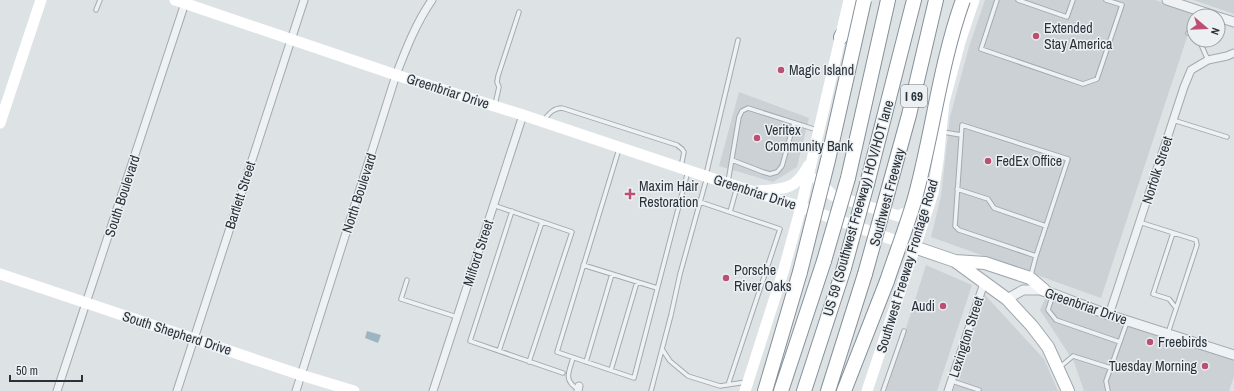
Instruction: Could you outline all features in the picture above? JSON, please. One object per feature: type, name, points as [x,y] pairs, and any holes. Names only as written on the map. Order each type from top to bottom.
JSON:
[{"type":"highway","points":[[841,37],[853,17],[859,0]]},
{"type":"highway","points":[[765,391],[800,272],[828,160],[864,0]]},
{"type":"highway","points":[[781,391],[824,261],[848,178],[888,0]]},
{"type":"highway","name":"US 59 (Southwest Freeway) HOV/HOT lane","points":[[804,391],[844,268],[914,0]]},
{"type":"highway","name":"Southwest Freeway","points":[[828,391],[865,274],[909,115],[936,0]]},
{"type":"highway","points":[[944,102],[954,31],[962,0]]},
{"type":"highway","points":[[844,391],[887,282],[915,198],[942,71],[962,0]]},
{"type":"main road","points":[[0,123],[40,0]]},
{"type":"main road","points":[[746,386],[784,269],[801,207],[820,131],[849,0]]},
{"type":"main road","name":"Southwest Freeway Frontage Road","points":[[867,391],[933,193],[944,102],[960,42],[974,0]]},
{"type":"main road","name":"Greenbriar Drive","points":[[182,1],[396,75],[523,115],[706,177],[801,207],[955,261],[1007,299]]},
{"type":"main road","points":[[814,155],[817,179],[832,195],[898,216],[917,208],[929,189],[938,161]]},
{"type":"main road","points":[[752,191],[784,189],[796,183],[805,173],[814,155]]},
{"type":"main road","points":[[955,261],[985,263],[1030,278],[1049,292]]},
{"type":"main road","name":"South Shepherd Drive","points":[[0,274],[301,375],[354,391]]},
{"type":"main road","points":[[1007,299],[1032,326],[1048,347],[1068,391]]},
{"type":"street","name":"Bartlett Street","points":[[177,391],[304,0]]},
{"type":"street","name":"North Boulevard","points":[[296,391],[396,75],[408,42],[418,22],[432,0]]},
{"type":"street","points":[[1167,0],[1191,8]]},
{"type":"street","name":"South Boulevard","points":[[57,391],[182,1]]},
{"type":"street","name":"Norfolk Street","points":[[1110,314],[1139,222],[1191,70],[1208,60],[1228,56],[1234,53]]},
{"type":"street","name":"Milford Street","points":[[433,391],[523,115]]},
{"type":"street","name":"Lexington Street","points":[[948,391],[984,282]]},
{"type":"street","name":"Greenbriar Drive","points":[[1007,299],[1023,290],[1049,292],[1168,334],[1234,355]]},
{"type":"lane","points":[[96,10],[100,0]]},
{"type":"lane","points":[[997,0],[981,49],[1083,84],[1097,78],[1122,5],[1106,0]]},
{"type":"lane","points":[[1018,0],[1067,17],[1073,0]]},
{"type":"lane","points":[[494,106],[499,87],[498,76],[519,12]]},
{"type":"lane","points":[[651,391],[680,274],[700,202],[738,40]]},
{"type":"lane","points":[[1203,48],[1208,60]]},
{"type":"lane","points":[[542,122],[553,110],[562,108],[677,146],[684,152],[684,169],[657,288],[634,378],[557,352],[619,148]]},
{"type":"lane","points":[[730,212],[732,160],[742,111],[748,108],[820,131]]},
{"type":"lane","points":[[1173,120],[1227,137]]},
{"type":"lane","points":[[732,160],[770,174],[777,172],[782,166],[794,123]]},
{"type":"lane","points":[[1030,278],[1068,159],[962,125],[955,226],[959,230],[1036,256]]},
{"type":"lane","points":[[941,131],[961,135]]},
{"type":"lane","points":[[957,189],[988,199],[994,208],[1046,226]]},
{"type":"lane","points":[[700,202],[780,229],[728,385]]},
{"type":"lane","points":[[494,205],[572,232],[529,362]]},
{"type":"lane","points":[[512,211],[470,341],[563,373]]},
{"type":"lane","points":[[499,352],[542,222]]},
{"type":"lane","points":[[1139,222],[1196,240],[1197,245],[1168,334]]},
{"type":"lane","points":[[1173,233],[1153,294],[1169,299],[1176,308]]},
{"type":"lane","points":[[583,265],[657,288]]},
{"type":"lane","points":[[586,362],[612,274]]},
{"type":"lane","points":[[407,280],[400,299],[457,317]]},
{"type":"lane","points":[[611,370],[637,282]]},
{"type":"lane","points":[[1049,292],[1048,310],[1056,320],[1120,342]]},
{"type":"lane","points":[[1108,391],[1106,382],[1128,320]]},
{"type":"lane","points":[[883,391],[904,331]]},
{"type":"lane","points":[[662,349],[670,362],[688,376],[720,386],[746,386]]},
{"type":"lane","points":[[1058,369],[1073,356],[1111,368]]},
{"type":"lane","points":[[573,358],[568,375],[571,385],[578,389]]},
{"type":"lane","points":[[952,381],[979,390]]},
{"type":"lane","points":[[718,391],[720,386]]},
{"type":"shaded area","points":[[985,0],[1155,0],[1186,10],[1186,40],[1101,298],[931,237],[941,196],[950,117],[969,47]]},
{"type":"shaded area","points":[[1193,0],[1234,0],[1234,14],[1226,11],[1226,8],[1216,8]]},
{"type":"shaded area","points":[[739,92],[809,118],[797,167],[773,182],[719,166]]},
{"type":"shaded area","points":[[926,265],[972,285],[937,391],[886,391]]},
{"type":"shaded area","points":[[985,295],[1044,359],[1058,391],[953,391]]},
{"type":"shaded area","points":[[1046,297],[1234,360],[1234,376],[1229,391],[1084,391],[1074,362],[1040,310]]},
{"type":"water","points":[[367,331],[381,335],[378,343],[365,338]]},
{"type":"place","name":"Extended Stay America","points":[[1036,36]]},
{"type":"place","name":"Magic Island","points":[[781,70]]},
{"type":"place","name":"Veritex Community Bank","points":[[757,138]]},
{"type":"place","name":"FedEx Office","points":[[988,161]]},
{"type":"place","name":"Maxim Hair Restoration","points":[[630,194]]},
{"type":"place","name":"Porsche River Oaks","points":[[726,278]]},
{"type":"place","name":"Audi","points":[[943,306]]},
{"type":"place","name":"Freebirds","points":[[1150,342]]},
{"type":"place","name":"Tuesday Morning","points":[[1205,366]]}]
